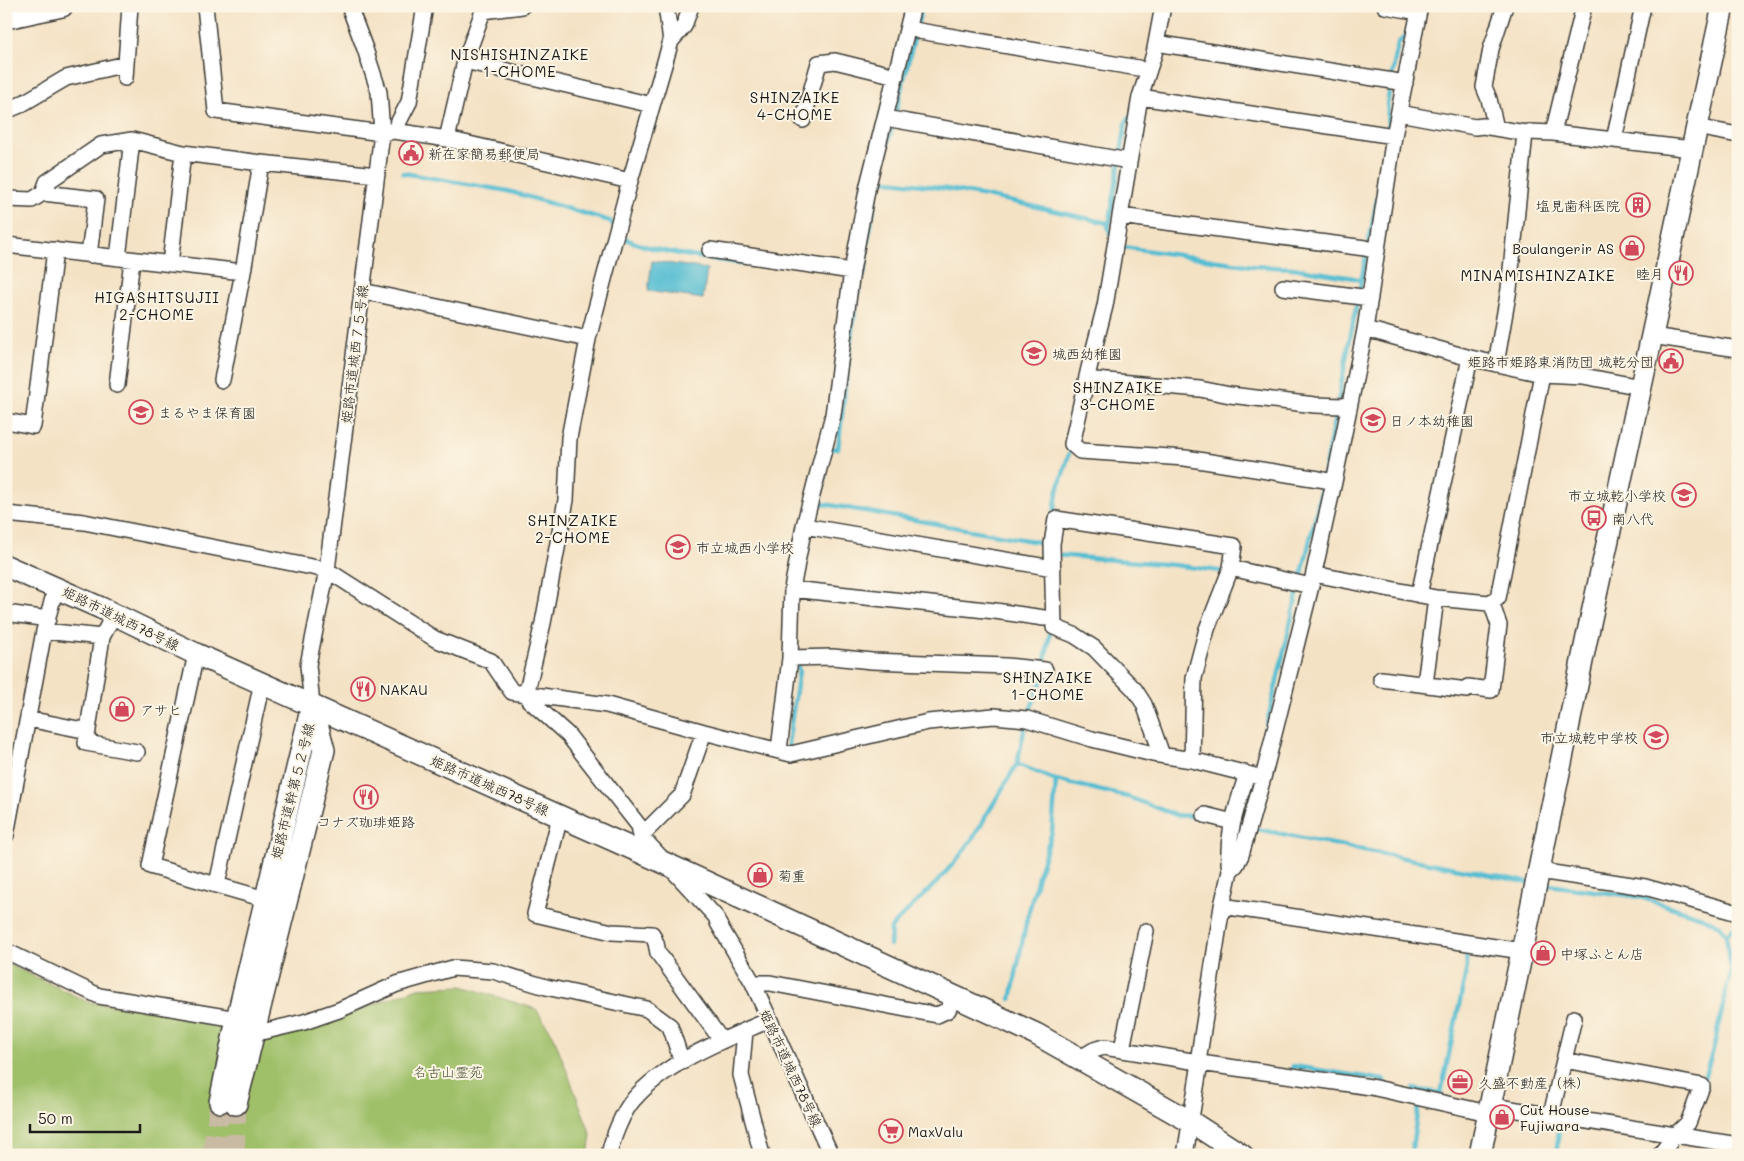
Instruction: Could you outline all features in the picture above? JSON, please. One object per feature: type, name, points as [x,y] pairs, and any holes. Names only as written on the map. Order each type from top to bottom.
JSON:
[{"type":"street","points":[[6,18],[33,9],[62,6]]},
{"type":"street","points":[[6,111],[66,78],[126,71],[130,6]]},
{"type":"street","points":[[205,6],[216,111],[447,139],[630,181]]},
{"type":"street","name":"姫路市道城西７５号線","points":[[312,706],[308,664],[327,570],[377,175],[388,132],[380,92],[349,6]]},
{"type":"street","points":[[388,132],[409,102],[425,6]]},
{"type":"street","points":[[447,139],[465,61],[482,12],[522,6]]},
{"type":"street","points":[[666,6],[671,41]]},
{"type":"street","points":[[691,6],[684,26],[671,41],[630,181],[588,339],[569,438],[566,500],[543,623],[527,692],[529,700],[568,735],[638,826],[641,836],[668,865],[1036,1034],[1191,1122],[1242,1155]]},
{"type":"street","points":[[779,750],[790,658],[792,589],[804,526],[833,414],[852,271],[868,185],[913,6]]},
{"type":"street","points":[[1155,6],[1141,73],[1140,96],[1122,160],[1119,220],[1104,306],[1072,444],[1080,451],[1185,458],[1327,481]]},
{"type":"street","points":[[1141,73],[1156,43],[1163,6]]},
{"type":"street","points":[[1230,871],[1239,860],[1252,819],[1255,776],[1306,582],[1341,407],[1365,330],[1363,296],[1372,250],[1388,135],[1399,113],[1397,82],[1419,9],[1385,6]]},
{"type":"street","points":[[1496,128],[1484,87],[1504,6]]},
{"type":"street","points":[[1553,132],[1584,6]]},
{"type":"street","points":[[1614,140],[1643,6]]},
{"type":"street","points":[[1480,1155],[1723,6]]},
{"type":"street","points":[[908,27],[919,31],[1141,73]]},
{"type":"street","points":[[1156,43],[1397,82]]},
{"type":"street","points":[[465,61],[652,104]]},
{"type":"street","points":[[803,120],[819,62],[835,61],[896,76]]},
{"type":"street","points":[[1140,96],[1388,135]]},
{"type":"street","points":[[1399,113],[1475,127],[1483,126],[1525,133],[1553,132],[1692,149]]},
{"type":"street","points":[[885,118],[1122,160]]},
{"type":"street","points":[[1696,127],[1738,135]]},
{"type":"street","points":[[1496,364],[1509,289],[1525,133]]},
{"type":"street","points":[[6,199],[32,200],[43,193],[47,182],[101,145],[132,140],[183,152],[261,163],[377,175]]},
{"type":"street","points":[[117,385],[132,140]]},
{"type":"street","points":[[170,264],[183,152]]},
{"type":"street","points":[[222,380],[243,272],[261,163]]},
{"type":"street","points":[[43,193],[96,199],[89,255]]},
{"type":"street","points":[[1119,220],[1372,250]]},
{"type":"street","points":[[6,245],[243,272]]},
{"type":"street","points":[[6,421],[33,426],[55,250]]},
{"type":"street","points":[[710,250],[852,271]]},
{"type":"street","points":[[1283,287],[1363,296]]},
{"type":"street","points":[[362,292],[588,339]]},
{"type":"street","points":[[1365,330],[1470,358],[1542,374],[1581,376],[1641,387]]},
{"type":"street","points":[[1652,336],[1737,346]]},
{"type":"street","points":[[1419,596],[1470,358]]},
{"type":"street","points":[[1231,568],[1306,582],[1436,598],[1492,602],[1498,598],[1542,374]]},
{"type":"street","points":[[1087,377],[1095,380],[1200,389],[1230,395],[1341,407]]},
{"type":"street","points":[[6,514],[84,522],[327,570],[435,639],[491,661],[512,692],[527,692],[607,705],[791,754],[928,722],[994,716],[1026,719],[1092,740],[1192,760],[1255,776]]},
{"type":"street","points":[[1162,755],[1144,704],[1135,690],[1094,648],[1074,635],[1054,627],[1051,562],[1056,519],[1234,546],[1231,568],[1206,629],[1194,678],[1192,760]]},
{"type":"street","points":[[804,526],[1051,562]]},
{"type":"street","name":"姫路市道城西78号線","points":[[6,566],[56,587],[196,654],[668,865],[716,917],[770,1020],[831,1155]]},
{"type":"street","points":[[6,835],[46,625],[56,587]]},
{"type":"street","points":[[792,589],[1044,618]]},
{"type":"street","points":[[1425,684],[1436,598]]},
{"type":"street","points":[[1381,679],[1467,690],[1468,687],[1491,690],[1499,624],[1492,602]]},
{"type":"street","points":[[6,613],[46,625],[102,637]]},
{"type":"street","points":[[114,614],[102,637],[86,743],[137,752]]},
{"type":"street","points":[[196,654],[150,866],[265,899]]},
{"type":"street","points":[[790,658],[834,657],[881,661],[1006,666],[1046,670]]},
{"type":"street","points":[[217,884],[262,683]]},
{"type":"street","name":"姫路市道幹第５２号線","points":[[312,706],[324,750],[253,1034],[228,1103],[237,1019],[312,706]]},
{"type":"street","points":[[28,719],[88,731]]},
{"type":"street","points":[[641,836],[682,795],[704,732]]},
{"type":"street","points":[[1185,1155],[1202,1063],[1222,906],[1230,871],[1228,851],[1232,825],[1245,780],[1255,776]]},
{"type":"street","points":[[1205,815],[1242,829],[1246,838]]},
{"type":"street","points":[[560,817],[535,914],[612,932],[652,934],[658,953],[722,1041]]},
{"type":"street","points":[[1537,879],[1645,887],[1738,913]]},
{"type":"street","points":[[1222,906],[1522,951]]},
{"type":"street","points":[[1122,1049],[1146,932]]},
{"type":"street","points":[[6,951],[99,996],[237,1019]]},
{"type":"street","points":[[253,1034],[304,1022],[339,1010],[397,984],[453,968],[494,971],[546,987],[647,1009],[670,1026],[682,1062]]},
{"type":"street","points":[[752,983],[770,983],[937,1015],[948,1010],[955,996]]},
{"type":"street","points":[[1552,1116],[1574,1018]]},
{"type":"street","points":[[609,1155],[612,1139],[633,1100],[663,1072],[722,1041],[770,1020]]},
{"type":"street","points":[[745,1030],[741,1075],[762,1155]]},
{"type":"street","points":[[1079,1059],[1094,1050],[1104,1047],[1122,1049],[1202,1063],[1371,1087],[1488,1113],[1499,1107],[1738,1145]]},
{"type":"street","points":[[1564,1060],[1702,1086],[1688,1123],[1660,1155]]},
{"type":"green space","name":"名古山霊苑","points":[[6,963],[88,1002],[215,1019],[266,1032],[307,1029],[418,988],[462,986],[536,1009],[554,1037],[591,1135],[588,1155],[6,1155]]},
{"type":"water","points":[[652,261],[707,269],[703,299],[648,291]]},
{"type":"waterway","points":[[830,451],[830,448],[838,449],[852,330],[860,281],[865,269],[865,255],[879,180],[922,6]]},
{"type":"waterway","points":[[1390,130],[1387,122],[1387,104],[1398,43],[1407,35],[1411,13]]},
{"type":"waterway","points":[[1109,226],[1126,122],[1131,115]]},
{"type":"waterway","points":[[403,173],[508,191],[610,221],[614,226]]},
{"type":"waterway","points":[[879,180],[965,192],[1107,223],[1111,236]]},
{"type":"waterway","points":[[1250,796],[1316,514],[1377,199]]},
{"type":"waterway","points":[[620,234],[629,240],[645,246],[666,251],[689,256],[767,266]]},
{"type":"waterway","points":[[1117,246],[1253,266],[1293,268],[1354,278],[1361,281]]},
{"type":"waterway","points":[[1053,518],[1057,493],[1069,454]]},
{"type":"waterway","points":[[816,509],[825,474]]},
{"type":"waterway","points":[[819,503],[1049,544]]},
{"type":"waterway","points":[[1055,555],[1174,565],[1227,572]]},
{"type":"waterway","points":[[890,945],[891,929],[894,924],[936,883],[959,857],[973,838],[1017,764],[1026,721],[1041,682],[1051,628]]},
{"type":"waterway","points":[[791,750],[788,744],[799,671],[796,660]]},
{"type":"waterway","points":[[1017,764],[1056,780],[1128,797],[1176,815],[1202,817]]},
{"type":"waterway","points":[[1011,999],[1026,923],[1052,832],[1056,780]]},
{"type":"waterway","points":[[1252,828],[1531,883]]},
{"type":"waterway","points":[[1541,884],[1640,897],[1702,917],[1720,926],[1726,935],[1731,970],[1738,982]]},
{"type":"waterway","points":[[1726,935],[1733,928],[1738,928]]},
{"type":"waterway","points":[[1413,1089],[1441,1093],[1467,967],[1466,948]]},
{"type":"waterway","points":[[1702,1085],[1713,1050],[1731,970]]},
{"type":"waterway","points":[[1291,1071],[1293,1066],[1384,1080],[1383,1084],[1386,1084]]},
{"type":"waterway","points":[[1411,1155],[1419,1101]]},
{"type":"waterway","points":[[1556,1155],[1560,1123]]},
{"type":"tunnel","points":[[213,1155],[220,1102]]},
{"type":"tunnel","points":[[234,1155],[236,1104]]},
{"type":"place","name":"新在家簡易郵便局","points":[[411,153]]},
{"type":"place","name":"塩見歯科医院","points":[[1638,205]]},
{"type":"place","name":"Boulangerir AS","points":[[1632,248]]},
{"type":"place","name":"睦月","points":[[1681,273]]},
{"type":"place","name":"城西幼稚園","points":[[1034,353]]},
{"type":"place","name":"姫路市姫路東消防団 城乾分団","points":[[1671,361]]},
{"type":"place","name":"まるやま保育園","points":[[141,412]]},
{"type":"place","name":"日ノ本幼稚園","points":[[1373,420]]},
{"type":"place","name":"市立城乾小学校","points":[[1684,495]]},
{"type":"place","name":"南八代","points":[[1594,518]]},
{"type":"place","name":"市立城西小学校","points":[[678,547]]},
{"type":"place","name":"NAKAU","points":[[363,689]]},
{"type":"place","name":"アサヒ","points":[[122,709]]},
{"type":"place","name":"市立城乾中学校","points":[[1656,737]]},
{"type":"place","name":"コナズ珈琲姫路","points":[[366,797]]},
{"type":"place","name":"菊重","points":[[760,875]]},
{"type":"place","name":"中塚ふとん店","points":[[1543,953]]},
{"type":"place","name":"久盛不動産（株）","points":[[1460,1082]]},
{"type":"place","name":"Cut House Fujiwara","points":[[1502,1117]]},
{"type":"place","name":"MaxValu","points":[[891,1131]]},
{"type":"district","name":"NISHISHINZAIKE 1-CHOME","points":[[520,62]]},
{"type":"district","name":"SHINZAIKE 4-CHOME","points":[[795,106]]},
{"type":"district","name":"MINAMISHINZAIKE","points":[[1538,275]]},
{"type":"district","name":"HIGASHITSUJII 2-CHOME","points":[[157,306]]},
{"type":"district","name":"SHINZAIKE 3-CHOME","points":[[1118,396]]},
{"type":"district","name":"SHINZAIKE 2-CHOME","points":[[573,528]]},
{"type":"district","name":"SHINZAIKE 1-CHOME","points":[[1048,686]]}]
